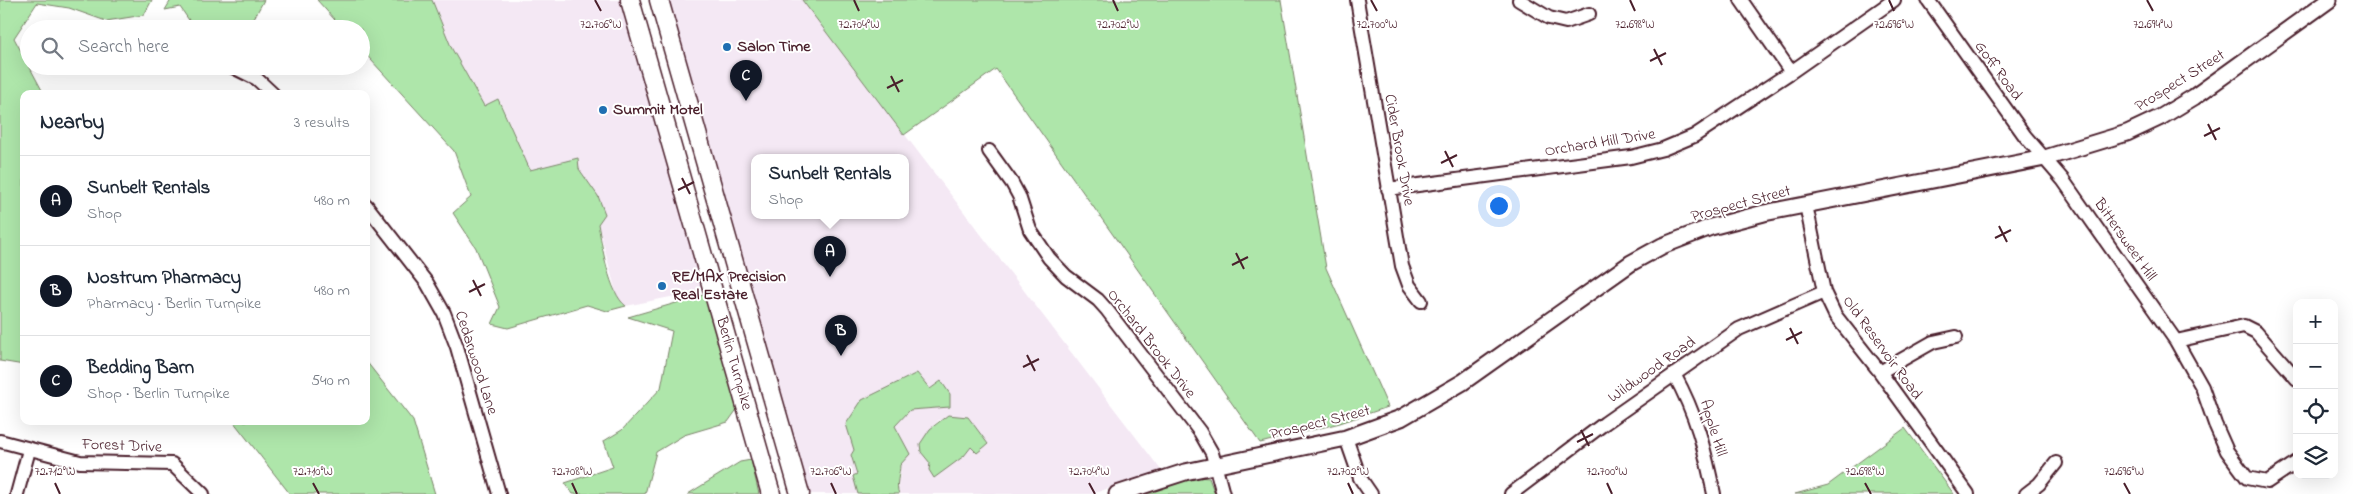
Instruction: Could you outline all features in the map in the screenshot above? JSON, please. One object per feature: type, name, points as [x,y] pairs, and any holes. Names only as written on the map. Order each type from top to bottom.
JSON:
[{"type":"highway","name":"Berlin Turnpike","points":[[630,0],[771,494]]},
{"type":"highway","name":"Berlin Turnpike","points":[[659,0],[740,278],[800,494]]},
{"type":"highway","points":[[712,288],[740,278]]},
{"type":"main road","name":"Prospect Street","points":[[1117,494],[1167,476],[1216,464],[1346,438],[1401,418],[1448,392],[1617,272],[1662,246],[1728,222],[2045,158],[2110,140],[2161,117],[2209,86],[2329,0]]},
{"type":"street","name":"Cider Brook Drive","points":[[1358,0],[1402,266],[1409,285],[1421,302]]},
{"type":"street","points":[[1519,0],[1549,18],[1566,22],[1589,14]]},
{"type":"street","points":[[1741,0],[1791,72]]},
{"type":"street","name":"Orchard Hill Drive","points":[[1388,188],[1631,157],[1663,149],[1694,136],[1791,72],[1894,0]]},
{"type":"street","name":"Goff Road","points":[[1928,0],[2025,136],[2045,158]]},
{"type":"street","points":[[249,75],[257,79],[269,90]]},
{"type":"street","name":"Orchard Brook Drive","points":[[989,151],[1012,183],[1019,196],[1030,230],[1050,258],[1066,276],[1098,300],[1107,310],[1207,442],[1216,464],[1223,494]]},
{"type":"street","name":"Bittersweet Hill","points":[[2045,158],[2064,180],[2176,341],[2202,387],[2227,451],[2247,478],[2267,482],[2293,465]]},
{"type":"street","name":"Old Reservoir Road","points":[[1806,205],[1824,292],[1835,315],[1880,372],[1968,494]]},
{"type":"street","name":"Cedarwood Lane","points":[[370,210],[427,282],[444,313],[457,347],[499,494]]},
{"type":"street","name":"Wildwood Road","points":[[1510,494],[1739,329],[1824,292]]},
{"type":"street","points":[[2176,341],[2244,326],[2256,332],[2293,374]]},
{"type":"street","points":[[1880,372],[1933,342],[1956,337]]},
{"type":"street","name":"Apple Hill","points":[[1674,374],[1691,405],[1704,443],[1714,494]]},
{"type":"street","points":[[1346,438],[1360,478],[1371,494]]},
{"type":"street","name":"Forest Drive","points":[[0,441],[80,462],[172,464],[203,494]]},
{"type":"street","points":[[17,494],[29,450]]},
{"type":"street","points":[[2026,494],[2039,484],[2056,463]]},
{"type":"shaded area","points":[[432,0],[621,0],[705,290],[626,306],[618,300],[598,224],[598,196],[579,169],[578,158],[530,170],[499,99],[484,106],[452,49]]},
{"type":"shaded area","points":[[667,0],[802,0],[1161,470],[1092,494],[899,494],[898,481],[900,476],[902,438],[895,426],[910,410],[949,407],[940,381],[930,389],[917,373],[862,400],[854,450],[851,455],[857,474],[853,476],[858,494],[803,494]],"holes":[[[939,420],[988,443],[971,447],[964,456],[929,470],[930,463],[920,444]]]},
{"type":"green space","points":[[0,0],[152,0],[144,15],[112,20],[103,20],[69,8],[37,3],[26,20],[20,20],[20,29],[14,38],[20,49],[20,75],[34,75],[42,90],[20,90],[20,364],[0,361]]},
{"type":"green space","points":[[171,0],[264,0],[253,20],[189,20],[180,7],[165,10]]},
{"type":"green space","points":[[317,0],[432,0],[452,49],[484,106],[498,99],[530,170],[578,158],[579,169],[598,196],[605,214],[598,224],[604,256],[615,291],[626,306],[607,311],[587,305],[508,328],[492,324],[500,307],[476,248],[453,213],[471,197],[454,151],[370,59],[370,20],[335,20]]},
{"type":"green space","points":[[802,0],[1281,0],[1326,268],[1388,407],[1340,423],[1260,443],[996,69],[904,135]]},
{"type":"green space","points":[[707,294],[738,408],[728,422],[684,435],[656,452],[645,494],[573,494],[565,483],[613,467],[604,441],[622,430],[661,388],[672,331],[628,317]]},
{"type":"green space","points":[[370,366],[413,421],[435,494],[290,494],[236,425],[370,425]]},
{"type":"green space","points":[[917,373],[930,389],[941,381],[950,394],[950,407],[910,410],[895,426],[910,454],[900,465],[899,494],[858,494],[853,476],[857,474],[851,455],[854,450],[846,424],[862,400]]},
{"type":"green space","points":[[948,415],[968,417],[988,444],[977,453],[971,447],[964,456],[934,478],[929,470],[930,463],[921,452],[920,444],[930,429]]},
{"type":"green space","points":[[1905,428],[1954,494],[1795,494],[1828,485]]},
{"type":"green space","points":[[751,460],[759,494],[688,494],[740,462]]},
{"type":"green space","points":[[1198,477],[1209,478],[1215,494],[1140,494],[1163,485]]},
{"type":"place","name":"Salon Time","points":[[727,47]]},
{"type":"place","name":"Bedding Barn","points":[[746,101]]},
{"type":"place","name":"Summit Motel","points":[[603,110]]},
{"type":"place","name":"Sunbelt Rentals","points":[[830,277]]},
{"type":"place","name":"RE/MAX Precision Real Estate","points":[[662,286]]},
{"type":"place","name":"Nostrum Pharmacy","points":[[841,356]]}]
